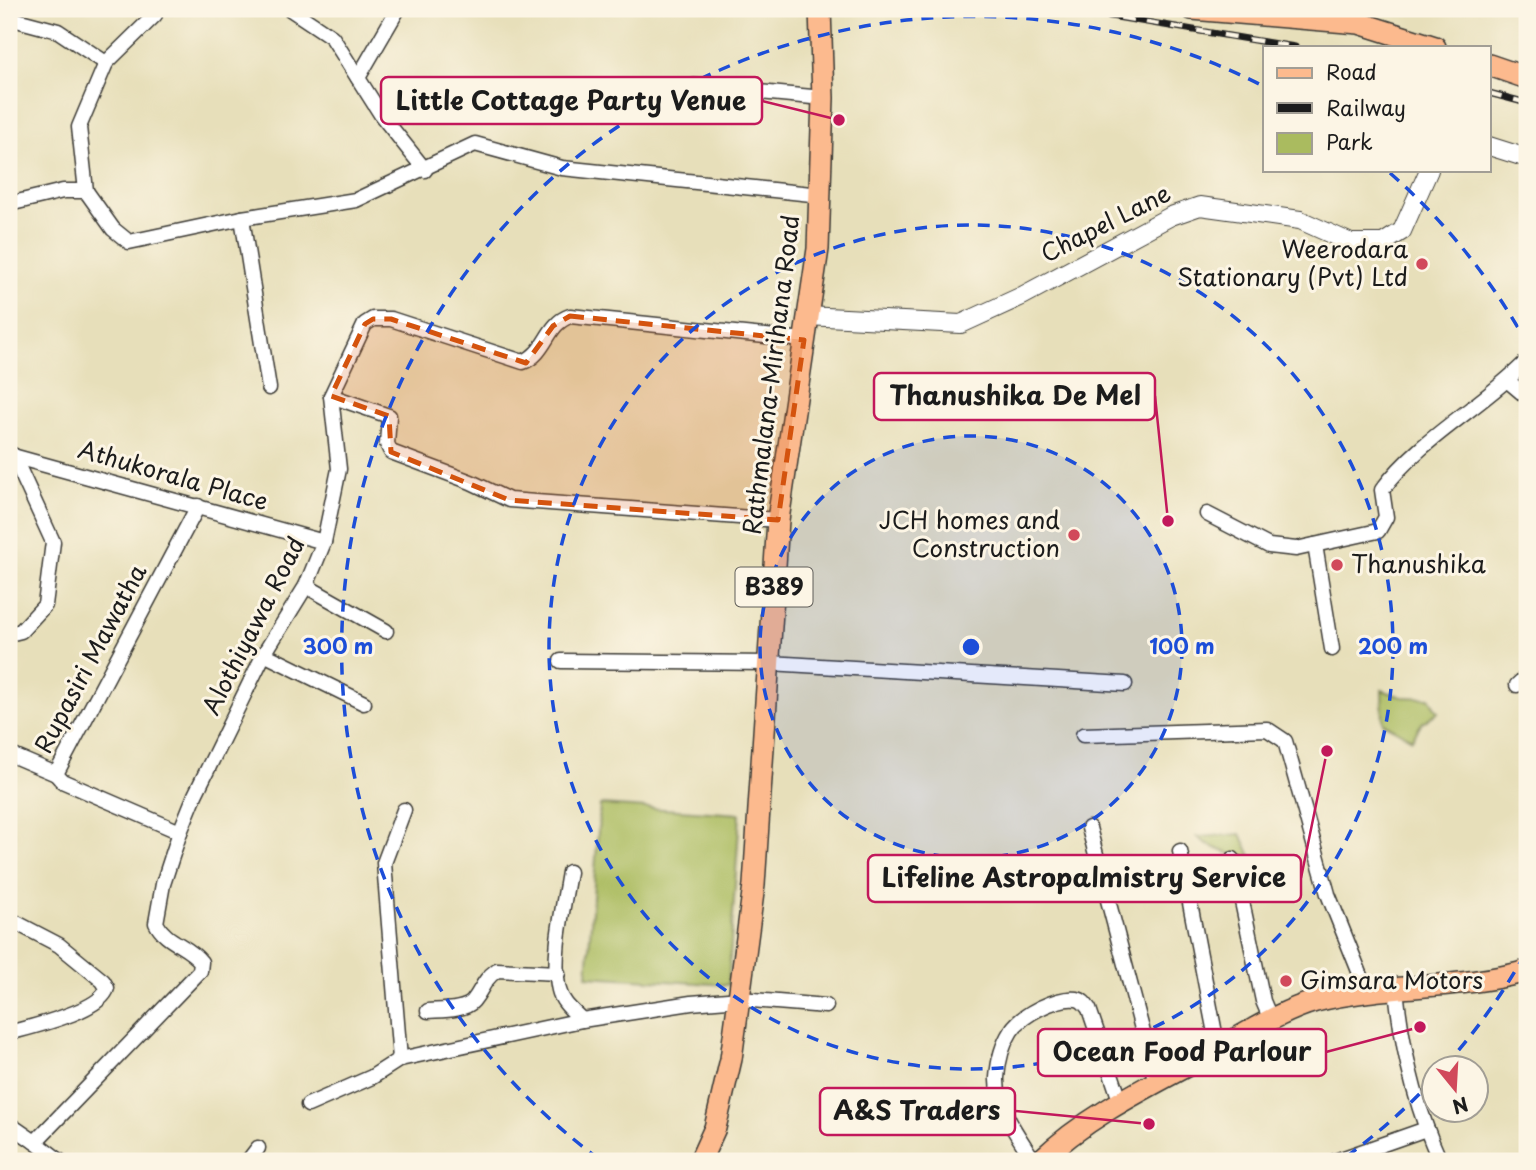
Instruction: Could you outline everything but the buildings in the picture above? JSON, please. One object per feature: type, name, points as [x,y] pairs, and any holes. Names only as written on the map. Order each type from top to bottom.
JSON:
[{"type":"main road","name":"Rathmalana-Mirihana Road","points":[[700,1161],[715,1128],[731,1059],[754,885],[771,663],[778,520],[818,249],[822,98],[820,9]]},
{"type":"main road","points":[[1192,9],[1267,13],[1359,23],[1432,46]]},
{"type":"main road","points":[[1490,65],[1527,78]]},
{"type":"main road","points":[[1040,1161],[1055,1147],[1156,1082],[1271,1020],[1314,1002],[1367,991],[1465,984],[1527,971]]},
{"type":"street","points":[[290,9],[332,37],[382,116],[425,170]]},
{"type":"street","points":[[358,78],[398,9]]},
{"type":"street","points":[[155,15],[106,63],[79,127],[86,191],[113,229],[129,242],[242,218],[356,201],[475,144],[562,168],[821,195]]},
{"type":"street","points":[[9,18],[58,31],[106,63]]},
{"type":"street","points":[[694,86],[822,98]]},
{"type":"street","points":[[1490,146],[1527,158]]},
{"type":"street","name":"Chapel Lane","points":[[807,316],[961,324],[1022,296],[1171,216],[1200,206],[1300,220],[1351,243],[1383,243],[1402,231],[1428,172]]},
{"type":"street","points":[[9,204],[63,191],[86,191]]},
{"type":"street","points":[[242,218],[269,388]]},
{"type":"street","points":[[778,520],[509,500],[471,482],[391,452],[387,444],[389,416],[331,397],[365,324],[373,319],[391,319],[523,362],[536,355],[553,326],[570,316],[804,340]]},
{"type":"street","points":[[1207,514],[1269,546],[1296,549],[1378,531],[1386,517],[1382,490],[1400,466],[1508,381],[1527,361]]},
{"type":"street","points":[[1508,381],[1527,397]]},
{"type":"street","name":"Alothiyawa Road","points":[[180,832],[195,795],[264,654],[306,586],[324,542],[339,469],[331,397]]},
{"type":"street","points":[[9,634],[21,631],[45,605],[52,542],[11,455]]},
{"type":"street","name":"Athukorala Place","points":[[11,455],[324,542]]},
{"type":"street","name":"Rupasiri Mawatha","points":[[180,832],[62,781],[57,774],[198,506]]},
{"type":"street","points":[[1315,545],[1332,649]]},
{"type":"street","points":[[306,586],[386,631]]},
{"type":"street","points":[[264,654],[364,703]]},
{"type":"street","points":[[561,661],[771,663],[1125,684]]},
{"type":"street","points":[[1083,735],[1267,729],[1285,741],[1328,894],[1367,991]]},
{"type":"street","points":[[9,754],[57,774]]},
{"type":"street","points":[[400,1059],[384,863],[404,810]]},
{"type":"street","points":[[1089,828],[1156,1082]]},
{"type":"street","points":[[35,1142],[200,971],[201,962],[193,953],[165,938],[156,923],[163,884],[180,832]]},
{"type":"street","points":[[1180,851],[1218,1049]]},
{"type":"street","points":[[1233,859],[1263,1001],[1271,1020]]},
{"type":"street","points":[[569,872],[558,973],[559,989],[564,1003],[582,1020]]},
{"type":"street","points":[[9,919],[59,945],[103,981],[107,988],[102,999],[66,1016],[9,1033]]},
{"type":"street","points":[[428,1011],[466,1006],[473,1002],[480,985],[497,970],[558,973]]},
{"type":"street","points":[[1396,989],[1401,1034],[1426,1129],[1440,1161]]},
{"type":"street","points":[[1034,1161],[1003,1108],[997,1081],[1000,1055],[1012,1029],[1038,1009],[1076,998],[1083,1001],[1089,1009],[1121,1103]]},
{"type":"street","points":[[308,1105],[372,1077],[400,1059],[582,1020],[691,1003],[740,999],[826,1006]]},
{"type":"street","points":[[9,1124],[60,1161]]},
{"type":"street","points":[[1335,1161],[1426,1129]]},
{"type":"street","points":[[248,1161],[258,1147]]},
{"type":"highlighted area","points":[[570,316],[804,340],[778,520],[509,500],[391,452],[389,416],[331,396],[365,324],[373,319],[391,319],[526,363],[553,326]]},
{"type":"green space","points":[[1382,690],[1402,697],[1429,698],[1438,712],[1422,723],[1412,739],[1383,723]]},
{"type":"green space","points":[[600,805],[740,814],[728,985],[587,976]]},
{"type":"green space","points":[[1241,834],[1251,856],[1238,856],[1222,851],[1197,837]]},
{"type":"railway","points":[[1069,9],[1289,46]]},
{"type":"railway","points":[[1490,93],[1527,103]]},
{"type":"place","name":"Little Cottage Party Venue","points":[[839,120]]},
{"type":"place","name":"Weerodara Stationary (Pvt) Ltd","points":[[1422,264]]},
{"type":"place","name":"Thanushika De Mel","points":[[1168,521]]},
{"type":"place","name":"JCH homes and Construction","points":[[1074,535]]},
{"type":"place","name":"Thanushika","points":[[1337,565]]},
{"type":"place","name":"Lifeline Astropalmistry Service","points":[[1327,751]]},
{"type":"place","name":"Gimsara Motors","points":[[1286,981]]},
{"type":"place","name":"Ocean Food Parlour","points":[[1420,1027]]},
{"type":"place","name":"A&S Traders","points":[[1149,1124]]}]
